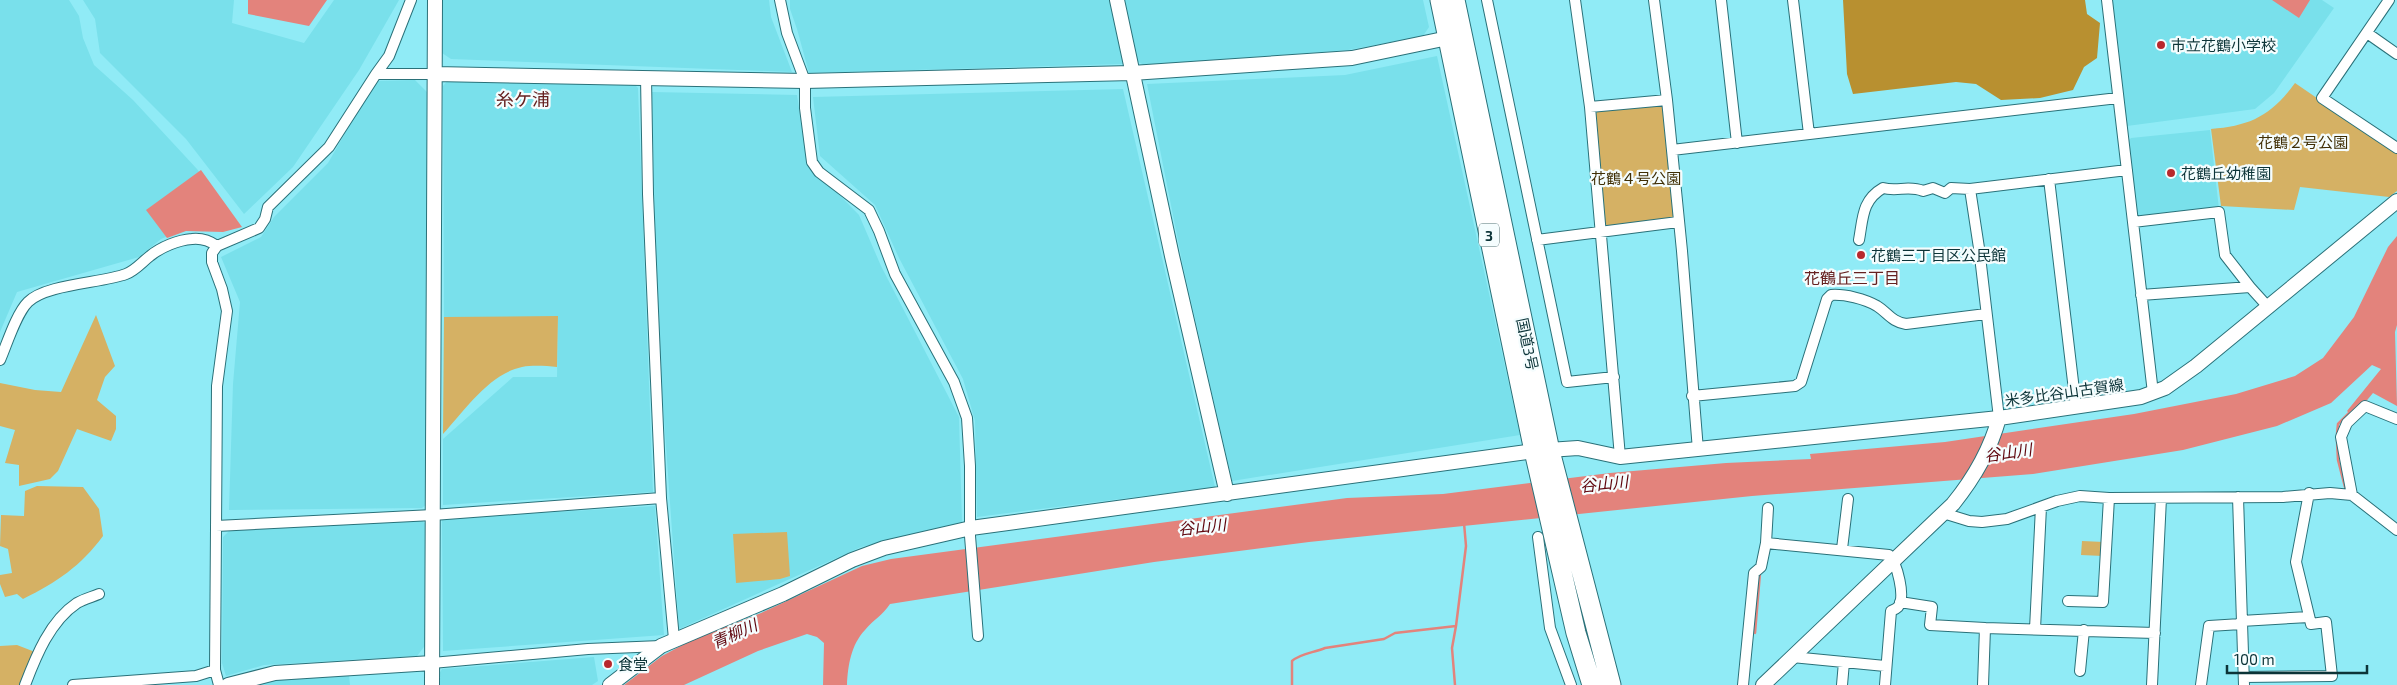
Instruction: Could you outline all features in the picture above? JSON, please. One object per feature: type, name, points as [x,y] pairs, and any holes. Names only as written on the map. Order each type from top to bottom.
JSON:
[{"type":"highway","name":"国道3号","points":[[1440,0],[1545,459]]},
{"type":"highway","name":"国道3号","points":[[1455,0],[1545,459],[1554,534],[1576,633],[1592,685]]},
{"type":"highway","name":"国道3号","points":[[1554,534],[1611,685]]},
{"type":"street","points":[[219,685],[215,670],[218,386],[227,310],[212,262],[212,253],[217,246],[259,228],[265,219],[268,207],[292,186],[329,147],[389,56],[411,0]]},
{"type":"street","points":[[432,685],[436,0]]},
{"type":"street","points":[[780,0],[787,33],[805,80],[805,108],[812,162],[819,172],[868,210],[879,231],[895,274],[954,382],[967,418],[970,532],[978,636]]},
{"type":"street","points":[[1117,0],[1227,494]]},
{"type":"street","points":[[1487,0],[1567,382],[1614,377]]},
{"type":"street","points":[[1575,0],[1590,107],[1620,457]]},
{"type":"street","points":[[1654,0],[1667,100],[1682,251],[1692,396],[1698,450]]},
{"type":"street","points":[[1720,0],[1737,143]]},
{"type":"street","points":[[1792,0],[1809,134]]},
{"type":"street","points":[[2107,0],[2153,393]]},
{"type":"street","points":[[2389,0],[2322,98],[2397,148]]},
{"type":"street","points":[[2367,33],[2397,54]]},
{"type":"street","points":[[376,74],[805,80],[1132,73],[1352,58],[1448,38]]},
{"type":"street","points":[[646,77],[648,194],[661,498],[674,639]]},
{"type":"street","points":[[1672,150],[2118,98]]},
{"type":"street","points":[[1590,107],[1667,100]]},
{"type":"street","points":[[1859,240],[1864,205],[1875,193],[1883,188],[1890,190],[1914,187],[1923,191],[1932,188],[1945,193],[1951,188],[1970,189],[2127,170]]},
{"type":"street","points":[[2049,179],[2076,406]]},
{"type":"street","points":[[610,685],[661,646],[674,639],[784,594],[852,560],[884,548],[970,532],[1227,494],[1545,459],[1578,448],[1620,457],[1999,418],[1970,189]]},
{"type":"street","name":"米多比谷山古賀線","points":[[1762,685],[1943,513],[1968,486],[1995,433],[1999,418],[2141,397],[2153,393],[2196,366],[2397,201]]},
{"type":"street","points":[[2133,222],[2220,212],[2225,256],[2269,308]]},
{"type":"street","points":[[1537,240],[1678,222]]},
{"type":"street","points":[[0,360],[24,308],[35,296],[67,286],[125,275],[135,270],[151,254],[164,246],[192,239],[211,241],[217,246]]},
{"type":"street","points":[[2141,295],[2250,287]]},
{"type":"street","points":[[1692,396],[1795,386],[1802,382],[1827,299],[1831,295],[1838,294],[1875,305],[1898,323],[1906,324],[1986,314]]},
{"type":"street","points":[[2352,495],[2343,455],[2342,437],[2347,423],[2365,406],[2397,419]]},
{"type":"street","points":[[2238,497],[2244,681],[2332,676],[2326,622],[2311,624],[2296,562],[2309,493]]},
{"type":"street","points":[[1943,513],[1970,521],[1982,522],[2007,519],[2041,506],[2080,496],[2109,498],[2283,497],[2309,493],[2352,495],[2397,530]]},
{"type":"street","points":[[216,526],[433,515],[661,498]]},
{"type":"street","points":[[2068,601],[2103,602],[2109,498]]},
{"type":"street","points":[[2152,685],[2161,498]]},
{"type":"street","points":[[1842,549],[1848,499]]},
{"type":"street","points":[[2035,629],[2041,506]]},
{"type":"street","points":[[1743,685],[1754,573],[1761,567],[1766,543],[1768,508]]},
{"type":"street","points":[[1554,534],[1550,628],[1570,685]]},
{"type":"street","points":[[1766,543],[1889,555],[1894,560],[1898,575],[1900,602],[1898,607],[1891,611],[1885,666],[1885,685]]},
{"type":"street","points":[[25,685],[48,635],[63,615],[78,603],[99,594]]},
{"type":"street","points":[[1900,602],[1932,607],[1930,625],[2154,633]]},
{"type":"street","points":[[2201,685],[2209,626],[2309,617]]},
{"type":"street","points":[[1983,685],[1985,628]]},
{"type":"street","points":[[2080,671],[2084,630]]},
{"type":"street","points":[[228,685],[275,673],[588,649],[661,646]]},
{"type":"street","points":[[1792,658],[1885,666]]},
{"type":"street","points":[[1842,685],[1844,662]]},
{"type":"street","points":[[73,685],[196,676],[215,670]]},
{"type":"shaded area","points":[[0,0],[69,0],[79,16],[83,38],[94,65],[133,100],[197,169],[237,222],[187,228],[161,239],[139,257],[17,292],[0,332]]},
{"type":"shaded area","points":[[83,0],[234,0],[232,23],[304,43],[334,0],[399,0],[359,70],[293,167],[244,214],[186,139],[100,53],[95,19]]},
{"type":"shaded area","points":[[443,0],[769,0],[771,17],[792,72],[451,59],[442,53]]},
{"type":"shaded area","points":[[790,0],[1109,0],[1123,64],[809,73],[790,9]]},
{"type":"shaded area","points":[[1125,0],[1423,0],[1429,27],[1423,36],[1348,50],[1144,65],[1137,61]]},
{"type":"shaded area","points":[[1843,0],[2085,0],[2087,14],[2100,23],[2097,58],[2084,67],[2073,90],[2040,98],[2001,100],[1976,84],[1956,82],[1853,94],[1847,74]]},
{"type":"shaded area","points":[[2112,0],[2322,0],[2334,8],[2274,93],[2255,109],[2127,126]]},
{"type":"shaded area","points":[[1437,56],[1520,435],[1232,481],[1183,266],[1147,84],[1345,75]]},
{"type":"shaded area","points":[[452,76],[634,84],[638,88],[653,492],[443,505],[443,439],[513,377],[557,377],[558,317],[444,317],[443,86]]},
{"type":"shaded area","points":[[415,80],[429,94],[427,504],[422,508],[229,510],[233,384],[240,302],[221,257],[261,237],[274,217],[328,163],[375,81]]},
{"type":"shaded area","points":[[1123,89],[1215,487],[977,517],[975,421],[963,379],[899,258],[875,205],[820,156],[813,97]]},
{"type":"shaded area","points":[[652,92],[797,95],[808,163],[859,215],[881,266],[959,417],[962,523],[861,547],[679,629],[657,320]]},
{"type":"shaded area","points":[[2210,130],[2219,209],[2140,217],[2136,215],[2128,141],[2131,138]]},
{"type":"shaded area","points":[[655,506],[664,635],[443,651],[442,519]]},
{"type":"shaded area","points":[[421,520],[428,526],[427,643],[417,656],[264,665],[226,676],[222,663],[223,537],[229,531]]},
{"type":"shaded area","points":[[594,657],[598,681],[592,685],[439,685],[439,674],[442,669]]},
{"type":"shaded area","points":[[349,675],[350,685],[258,685],[275,680]]},
{"type":"green space","name":"花鶴２号公園","points":[[2295,83],[2397,153],[2397,191],[2389,197],[2300,187],[2294,210],[2221,206],[2211,129],[2237,125],[2259,117],[2277,104]]},
{"type":"green space","name":"花鶴４号公園","points":[[1661,105],[1664,107],[1674,215],[1671,219],[1609,227],[1604,223],[1595,115],[1598,111]]},
{"type":"green space","points":[[96,315],[115,366],[105,377],[97,400],[116,416],[116,429],[111,441],[77,429],[58,471],[50,479],[19,486],[19,465],[5,463],[15,430],[0,426],[0,383],[35,390],[61,392]]},
{"type":"green space","points":[[558,316],[557,367],[522,367],[499,377],[478,394],[443,434],[444,317]]},
{"type":"green space","points":[[37,486],[83,487],[99,509],[103,536],[77,565],[47,586],[23,599],[17,594],[5,597],[0,584],[0,575],[12,573],[8,549],[0,546],[1,515],[24,516],[25,491]]},
{"type":"green space","points":[[787,532],[790,576],[780,579],[736,583],[733,534]]},
{"type":"green space","points":[[2082,541],[2104,542],[2103,556],[2081,555]]},
{"type":"green space","points":[[17,645],[35,652],[19,685],[0,685],[0,646]]},
{"type":"water","points":[[248,0],[327,0],[309,26],[248,14]]},
{"type":"water","points":[[2272,0],[2310,0],[2299,18]]},
{"type":"water","points":[[201,170],[242,227],[223,232],[186,231],[167,238],[146,210]]},
{"type":"water","points":[[2397,236],[2397,325],[2395,332],[2397,406],[2373,393],[2353,417],[2347,411],[2381,369],[2372,365],[2331,403],[2277,426],[2183,450],[2033,474],[1752,496],[1309,542],[1154,562],[890,604],[868,626],[856,642],[849,663],[847,685],[823,685],[824,643],[817,637],[807,634],[758,651],[684,685],[624,685],[662,656],[690,641],[761,613],[862,566],[891,559],[1347,498],[1443,494],[1610,473],[1726,463],[1811,459],[1810,454],[1945,442],[2134,414],[2236,394],[2295,376],[2323,358],[2354,317],[2388,247]]},
{"type":"waterway","points":[[2337,434],[2338,424],[2350,412]]},
{"type":"waterway","points":[[2337,440],[2338,460],[2345,487]]},
{"type":"waterway","points":[[1292,685],[1292,661],[1303,655],[1325,648],[1384,639],[1395,633],[1456,626],[1466,546],[1464,523]]},
{"type":"waterway","points":[[1755,633],[1760,573]]},
{"type":"waterway","points":[[1455,685],[1452,648],[1456,626]]},
{"type":"place","name":"市立花鶴小学校","points":[[2161,45]]},
{"type":"place","name":"花鶴丘幼稚園","points":[[2171,173]]},
{"type":"place","name":"花鶴三丁目区公民館","points":[[1861,255]]},
{"type":"place","name":"食堂","points":[[608,664]]},
{"type":"district","name":"糸ケ浦","points":[[523,99]]},
{"type":"district","name":"花鶴丘三丁目","points":[[1852,277]]},
{"type":"water label","name":"谷山川","points":[[2008,452]]},
{"type":"water label","name":"谷山川","points":[[1604,483]]},
{"type":"water label","name":"谷山川","points":[[1202,526]]},
{"type":"water label","name":"青柳川","points":[[734,633]]}]
